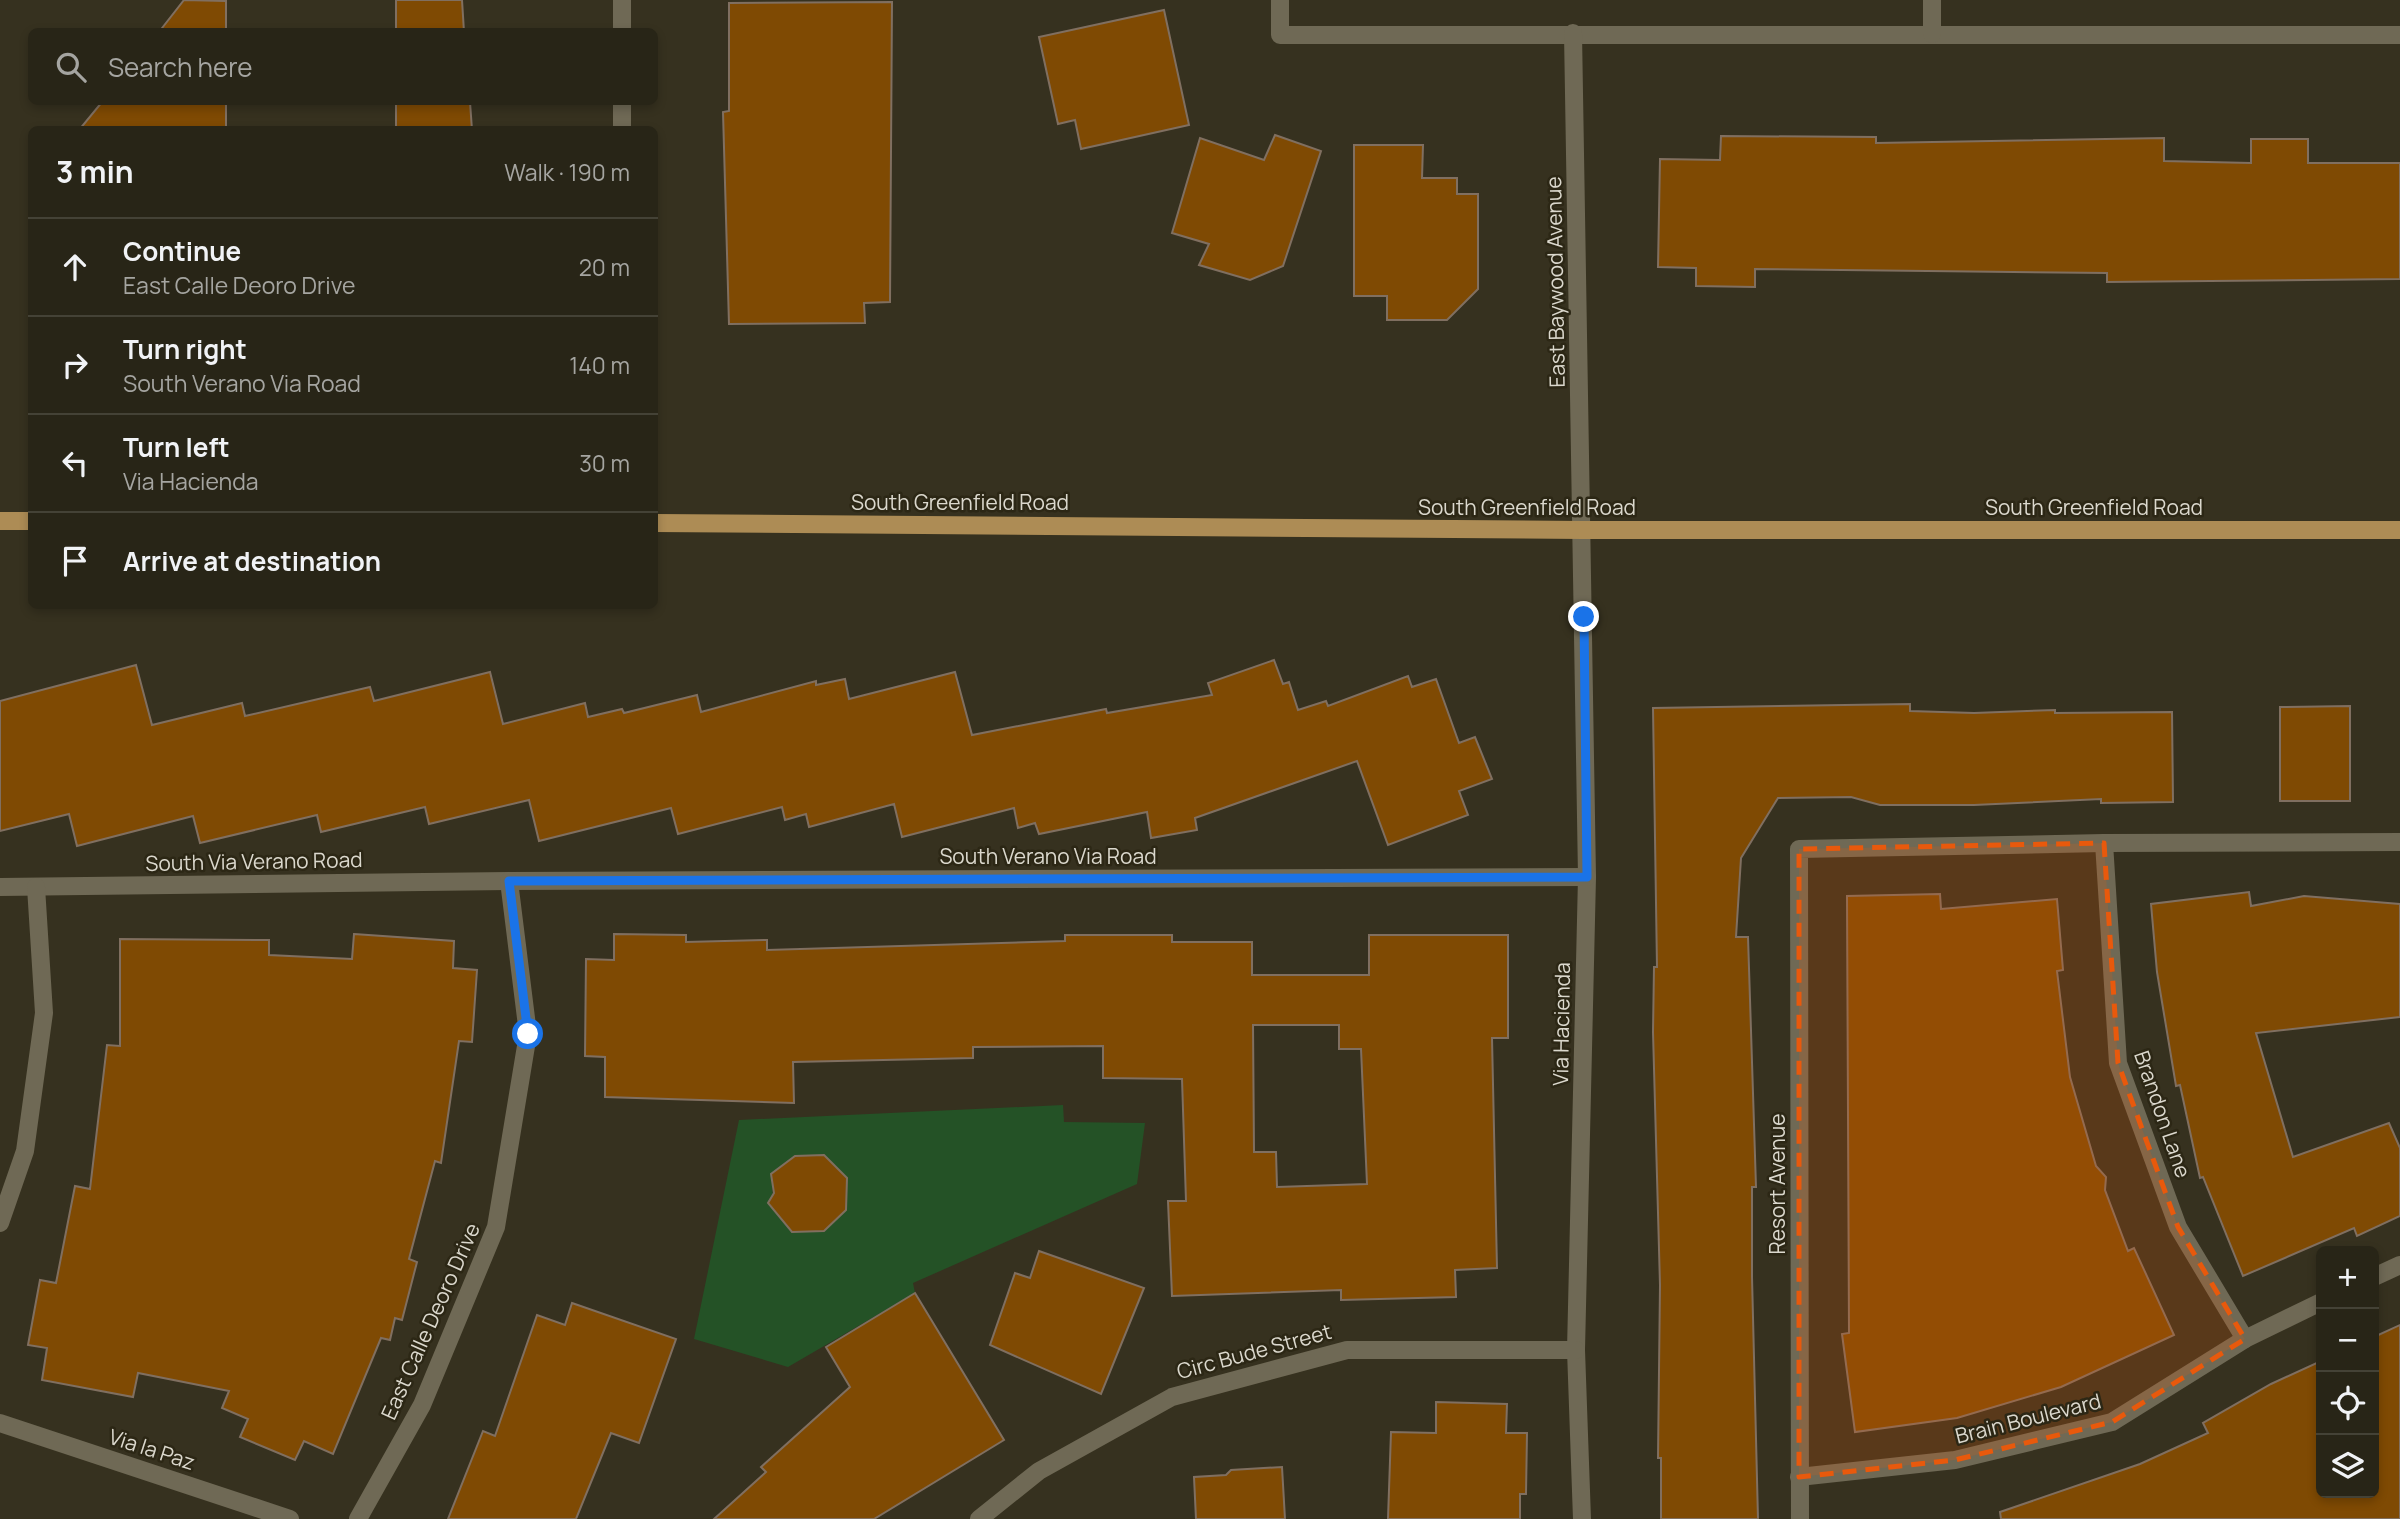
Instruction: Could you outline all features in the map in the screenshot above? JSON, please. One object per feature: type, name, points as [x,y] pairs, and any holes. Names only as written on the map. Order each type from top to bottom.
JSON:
[{"type":"main road","points":[[0,521],[28,521]]},
{"type":"main road","name":"South Greenfield Road","points":[[658,523],[1583,530],[2400,530]]},
{"type":"street","points":[[622,0],[622,28]]},
{"type":"street","points":[[1280,0],[1280,35],[2400,35]]},
{"type":"street","points":[[1932,0],[1932,34]]},
{"type":"street","name":"East Baywood Avenue","points":[[1573,33],[1583,530]]},
{"type":"street","points":[[622,105],[622,126]]},
{"type":"street","name":"Via Hacienda","points":[[1582,1519],[1576,1350],[1587,877],[1583,530]]},
{"type":"street","points":[[2104,843],[2400,842]]},
{"type":"street","name":"Resort Avenue","points":[[1800,1519],[1800,849],[2104,843]]},
{"type":"street","name":"Brandon Lane","points":[[2104,843],[2118,1063],[2178,1227],[2245,1339]]},
{"type":"street","name":"South Verano Via Road","points":[[509,881],[1587,877]]},
{"type":"street","name":"South Via Verano Road","points":[[0,887],[509,881]]},
{"type":"street","name":"East Calle Deoro Drive","points":[[358,1519],[422,1405],[496,1227],[528,1034],[509,881]]},
{"type":"street","points":[[0,1223],[25,1151],[44,1013],[36,887]]},
{"type":"street","points":[[2379,1275],[2400,1265]]},
{"type":"street","name":"Brain Boulevard","points":[[1800,1476],[1955,1460],[2112,1422],[2245,1339],[2316,1304]]},
{"type":"street","name":"Circ Bude Street","points":[[979,1519],[1039,1471],[1171,1396],[1347,1350],[1576,1350]]},
{"type":"street","name":"Via la Paz","points":[[0,1423],[290,1519]]},
{"type":"highlighted area","points":[[2104,843],[2118,1063],[2178,1227],[2245,1339],[2112,1422],[1955,1460],[1799,1477],[1799,849]]},
{"type":"green space","points":[[1063,1105],[1064,1122],[1145,1123],[1137,1184],[913,1283],[915,1293],[788,1367],[694,1339],[739,1120]],"holes":[[[824,1155],[847,1178],[846,1210],[824,1231],[792,1231],[773,1196],[771,1174],[795,1156]]]},
{"type":"building","points":[[184,0],[226,1],[226,28],[162,28]]},
{"type":"building","points":[[396,0],[462,0],[464,28],[396,28]]},
{"type":"building","points":[[892,2],[890,302],[864,303],[865,323],[729,324],[723,112],[729,111],[729,3]]},
{"type":"building","points":[[1164,10],[1189,125],[1081,149],[1075,120],[1058,124],[1039,37]]},
{"type":"building","points":[[100,105],[226,105],[226,126],[82,126]]},
{"type":"building","points":[[396,105],[470,105],[472,126],[396,126]]},
{"type":"building","points":[[1275,135],[1321,151],[1283,266],[1250,280],[1199,265],[1209,244],[1172,233],[1200,138],[1264,160]]},
{"type":"building","points":[[1721,136],[1876,137],[1876,143],[2164,138],[2164,161],[2251,163],[2251,139],[2308,139],[2308,163],[2400,163],[2400,279],[2107,282],[2107,273],[1755,269],[1755,287],[1696,286],[1696,268],[1658,267],[1660,159],[1720,160]]},
{"type":"building","points":[[1354,145],[1423,145],[1422,178],[1457,178],[1457,194],[1478,194],[1478,289],[1447,320],[1387,320],[1387,296],[1354,296]]},
{"type":"building","points":[[1274,660],[1283,684],[1289,682],[1298,710],[1326,701],[1328,706],[1408,676],[1412,687],[1436,679],[1459,743],[1475,737],[1492,779],[1459,791],[1468,815],[1388,845],[1357,761],[1195,818],[1197,830],[1151,838],[1147,812],[1039,834],[1035,823],[1018,828],[1014,808],[902,837],[894,804],[809,827],[806,814],[785,820],[782,807],[678,834],[671,808],[539,841],[529,800],[429,824],[425,807],[321,832],[317,815],[200,843],[193,816],[77,846],[69,814],[0,831],[0,701],[136,665],[152,725],[242,703],[245,716],[370,687],[374,701],[490,672],[503,724],[585,703],[588,717],[622,709],[624,713],[697,695],[701,712],[816,681],[816,685],[845,679],[849,699],[955,672],[972,735],[1106,709],[1107,713],[1212,695],[1208,683]]},
{"type":"building","points":[[1910,704],[1910,711],[1974,713],[2055,710],[2055,713],[2172,712],[2173,802],[2101,803],[2101,799],[1974,805],[1880,805],[1851,797],[1778,798],[1741,858],[1736,937],[1748,937],[1756,1187],[1752,1187],[1752,1277],[1758,1519],[1661,1519],[1661,1458],[1658,1458],[1660,1285],[1653,1032],[1654,967],[1657,967],[1653,708]]},
{"type":"building","points":[[2350,706],[2350,801],[2280,801],[2280,707]]},
{"type":"building","points":[[2249,892],[2251,906],[2304,896],[2400,904],[2400,1017],[2256,1033],[2293,1157],[2389,1123],[2400,1148],[2400,1216],[2357,1236],[2354,1228],[2243,1276],[2203,1177],[2200,1178],[2180,1085],[2176,1086],[2157,972],[2151,904]]},
{"type":"building","points":[[1940,894],[1941,909],[2057,899],[2063,970],[2057,971],[2070,1077],[2096,1166],[2106,1177],[2105,1190],[2128,1251],[2134,1248],[2174,1335],[2061,1387],[1957,1418],[1855,1432],[1842,1334],[1849,1333],[1847,896]]},
{"type":"building","points":[[354,934],[454,941],[453,968],[477,970],[472,1042],[459,1041],[441,1163],[435,1161],[409,1259],[417,1262],[402,1320],[395,1318],[390,1340],[381,1338],[333,1454],[304,1441],[295,1460],[240,1437],[248,1419],[222,1408],[229,1391],[138,1373],[133,1397],[42,1380],[47,1348],[28,1345],[40,1280],[56,1283],[75,1186],[90,1189],[107,1045],[120,1046],[120,939],[269,940],[269,955],[352,959]]},
{"type":"building","points":[[614,934],[686,935],[686,942],[767,940],[767,950],[1065,941],[1065,935],[1172,935],[1172,942],[1252,942],[1252,975],[1369,975],[1369,935],[1508,935],[1508,1038],[1492,1038],[1497,1268],[1455,1270],[1456,1297],[1341,1300],[1341,1290],[1172,1296],[1168,1201],[1186,1201],[1182,1079],[1103,1078],[1103,1046],[973,1047],[973,1058],[793,1062],[794,1103],[605,1097],[605,1057],[585,1056],[586,959],[614,960]],"holes":[[[1253,1025],[1339,1025],[1339,1049],[1361,1049],[1367,1184],[1277,1187],[1276,1152],[1254,1152]]]},
{"type":"building","points":[[824,1155],[847,1178],[846,1210],[824,1231],[792,1232],[768,1203],[774,1193],[771,1174],[795,1156]]},
{"type":"building","points":[[1039,1251],[1144,1288],[1101,1394],[990,1345],[1015,1273],[1030,1278]]},
{"type":"building","points":[[915,1293],[1004,1440],[874,1519],[714,1519],[766,1472],[761,1467],[850,1387],[826,1347]]},
{"type":"building","points":[[572,1303],[676,1339],[639,1443],[611,1433],[576,1519],[448,1519],[483,1431],[495,1436],[537,1315],[565,1325]]},
{"type":"building","points":[[2400,1325],[2400,1519],[2001,1519],[2000,1512],[2140,1464],[2208,1433],[2203,1423],[2271,1384],[2316,1363],[2316,1498],[2379,1498],[2379,1335]]},
{"type":"building","points":[[1436,1402],[1507,1404],[1506,1433],[1527,1433],[1526,1494],[1520,1494],[1520,1519],[1388,1519],[1391,1432],[1436,1433]]},
{"type":"building","points":[[1282,1467],[1285,1519],[1196,1519],[1194,1477],[1226,1475],[1231,1470]]},
{"type":"route","points":[[528,1034],[509,881],[1587,877],[1584,617]]}]
